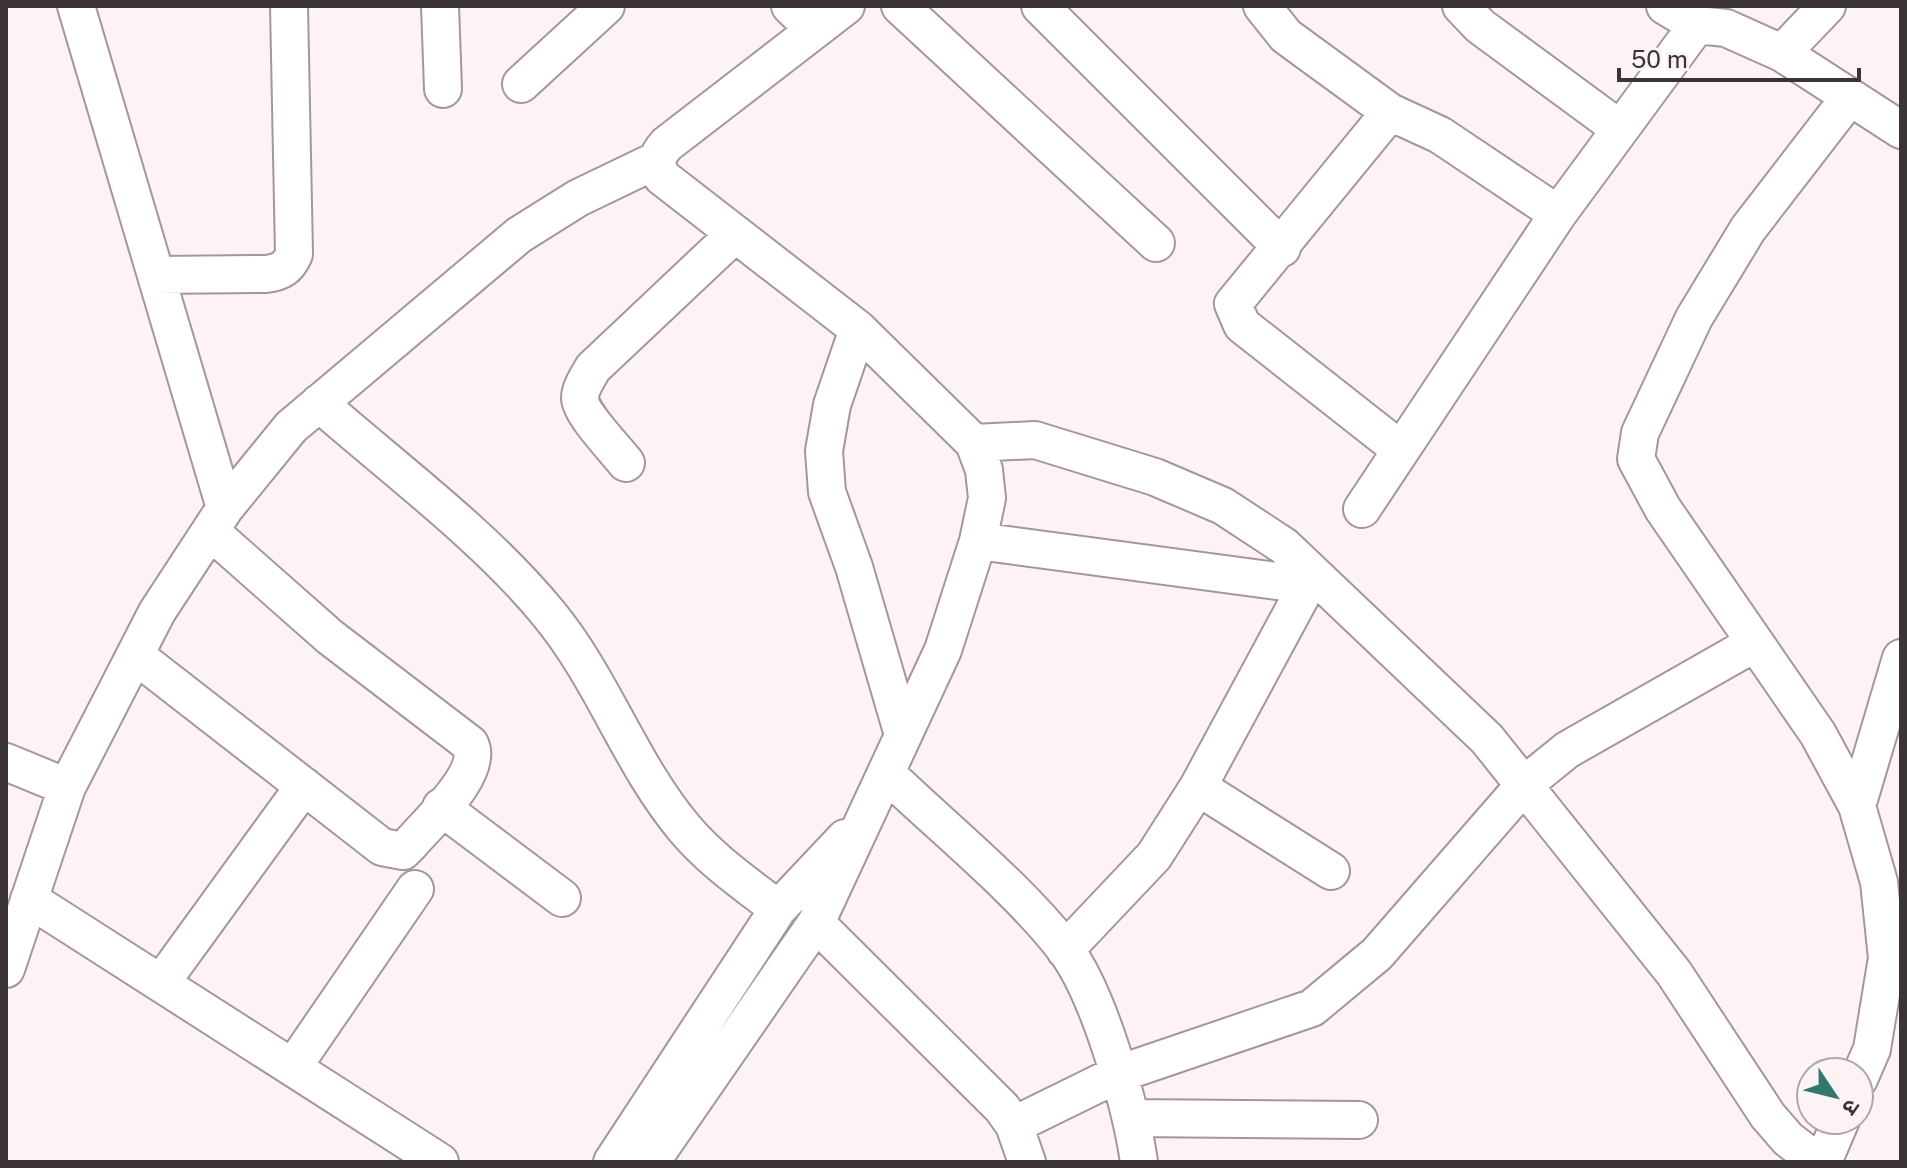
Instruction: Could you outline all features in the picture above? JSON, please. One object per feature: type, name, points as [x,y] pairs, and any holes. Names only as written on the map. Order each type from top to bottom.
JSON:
[{"type":"street","points":[[76,6],[156,275],[218,520],[330,637],[470,744],[475,754],[472,770],[403,851],[382,847],[135,655]]},
{"type":"street","points":[[156,275],[266,274],[289,266],[294,254],[289,6]]},
{"type":"street","points":[[440,6],[443,89]]},
{"type":"street","points":[[521,84],[606,6]]},
{"type":"street","points":[[7,960],[67,787],[157,612],[218,520],[291,427],[519,235],[589,192],[657,160],[667,144],[803,18],[846,6]]},
{"type":"street","points":[[900,6],[1156,243]]},
{"type":"street","points":[[1040,6],[1282,248]]},
{"type":"street","points":[[1262,6],[1286,36],[1390,112],[1440,135],[1558,214]]},
{"type":"street","points":[[1461,6],[1480,26],[1620,129]]},
{"type":"street","points":[[1665,6],[1697,25],[1726,28],[1782,53],[1901,130]]},
{"type":"street","points":[[1782,53],[1827,6]]},
{"type":"street","points":[[1362,509],[1558,214],[1697,25]]},
{"type":"street","points":[[1849,98],[1748,229],[1694,318],[1640,433],[1636,459],[1643,477],[1818,734],[1857,806],[1879,882],[1887,958],[1869,1056]]},
{"type":"street","points":[[1390,112],[1282,248],[1233,304],[1234,314],[1242,325],[1401,450]]},
{"type":"street","points":[[651,1162],[816,923],[943,650],[978,541],[987,498],[984,470],[974,443],[858,329],[662,177],[657,160]]},
{"type":"street","points":[[626,463],[585,412],[580,400],[584,384],[593,368],[735,234]]},
{"type":"street","points":[[858,329],[832,405],[824,451],[827,492],[854,567],[903,735]]},
{"type":"street","points":[[319,403],[511,571],[579,655],[663,799],[685,829],[708,853],[778,909]]},
{"type":"street","points":[[974,443],[1035,440],[1155,477],[1223,506],[1284,546],[1310,579],[1487,739],[1674,973],[1768,1116],[1788,1139],[1821,1162],[1833,1136]]},
{"type":"street","points":[[978,541],[1310,579]]},
{"type":"street","points":[[1065,950],[1154,856],[1198,787],[1310,579]]},
{"type":"street","points":[[1014,1125],[1118,1074],[1312,1008],[1377,954],[1525,784],[1567,750],[1755,643]]},
{"type":"street","points":[[1857,806],[1901,658]]},
{"type":"street","points":[[6,762],[67,787]]},
{"type":"street","points":[[886,773],[1033,914],[1065,950],[1082,976],[1133,1118],[1139,1162]]},
{"type":"street","points":[[161,983],[304,786]]},
{"type":"street","points":[[1198,787],[1331,871]]},
{"type":"street","points":[[441,807],[562,898]]},
{"type":"street","points":[[612,1162],[778,909],[866,817]]},
{"type":"street","points":[[293,1067],[415,889]]},
{"type":"street","points":[[29,899],[440,1162]]},
{"type":"street","points":[[816,923],[1014,1125],[1027,1162]]},
{"type":"street","points":[[1133,1118],[1359,1120]]}]
